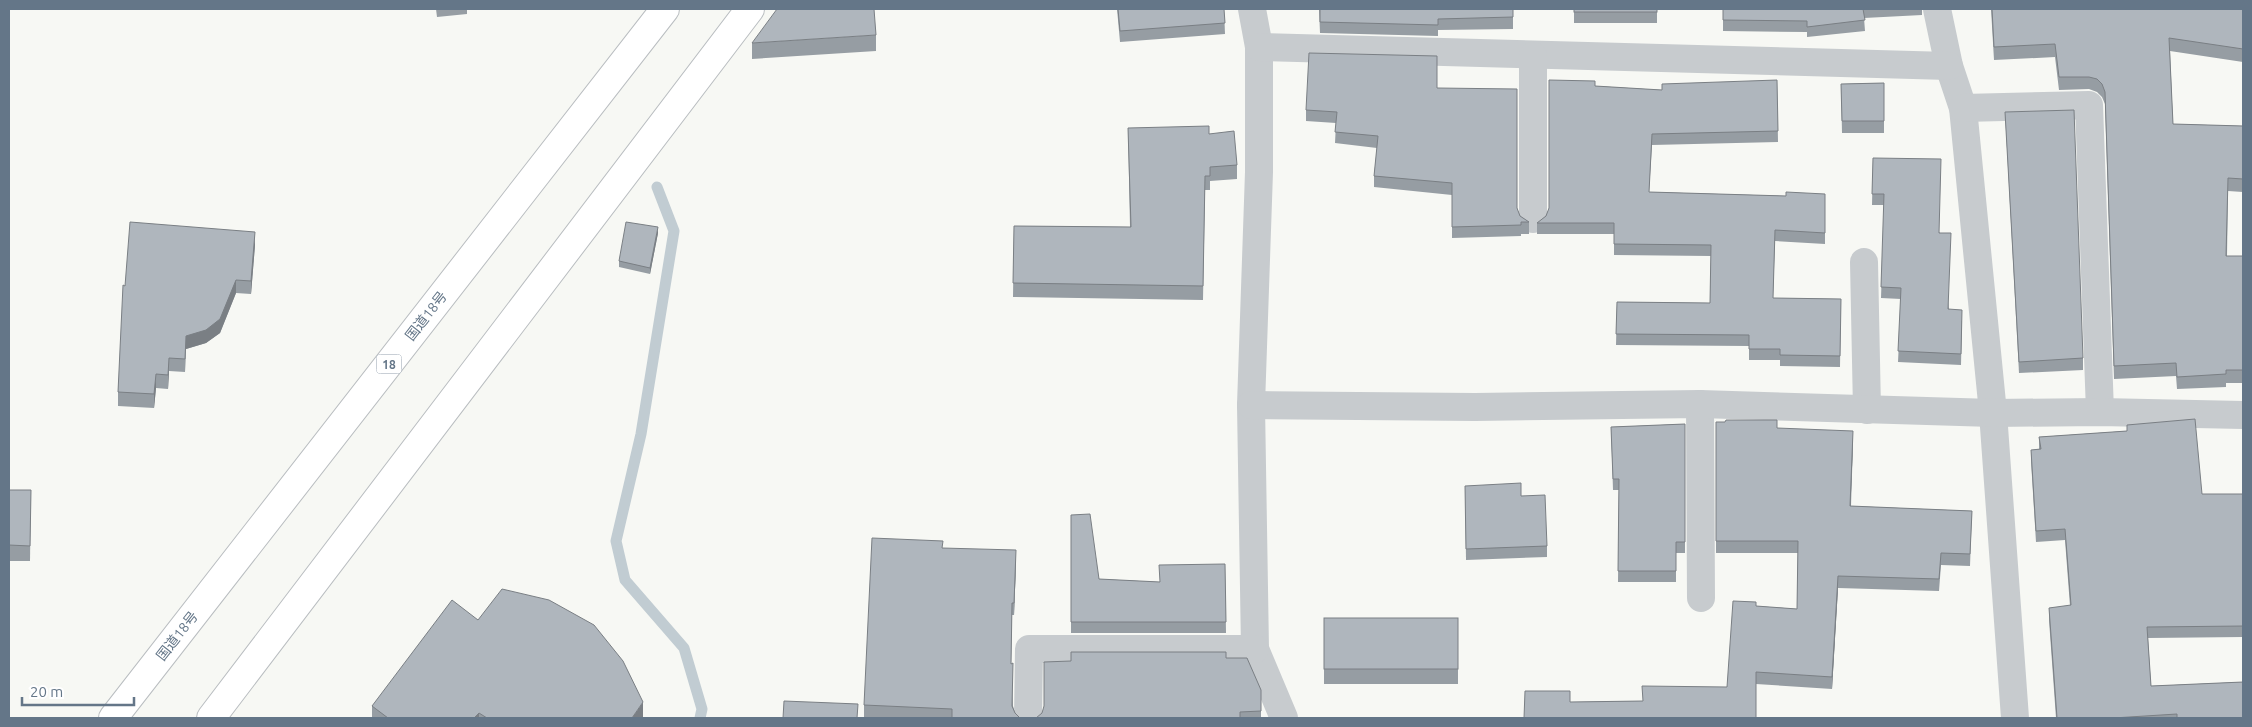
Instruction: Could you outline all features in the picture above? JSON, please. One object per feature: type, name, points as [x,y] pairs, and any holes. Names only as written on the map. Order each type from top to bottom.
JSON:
[{"type":"highway","name":"国道18号","points":[[113,718],[665,9]]},
{"type":"highway","points":[[211,718],[750,9]]},
{"type":"street","points":[[1252,9],[1259,47],[1259,172],[1251,405],[1255,649],[1284,718]]},
{"type":"street","points":[[1937,9],[1949,66],[1963,108],[1993,413],[2015,718]]},
{"type":"street","points":[[1259,47],[1949,66]]},
{"type":"street","points":[[1533,219],[1534,56]]},
{"type":"street","points":[[1963,108],[2089,105],[2100,412]]},
{"type":"street","points":[[1864,262],[1867,410]]},
{"type":"street","points":[[1251,405],[1474,407],[1700,404],[1993,413],[2100,412],[2243,415]]},
{"type":"street","points":[[1700,404],[1701,598]]},
{"type":"street","points":[[1028,718],[1029,649],[1255,649]]},
{"type":"building","points":[[777,9],[874,9],[876,35],[752,43]]},
{"type":"building","points":[[1118,9],[1224,9],[1225,23],[1120,31]]},
{"type":"building","points":[[1320,9],[1513,9],[1513,17],[1438,19],[1438,25],[1320,22]]},
{"type":"building","points":[[1574,9],[1657,9],[1657,12],[1574,12]]},
{"type":"building","points":[[1723,9],[1863,9],[1865,20],[1807,27],[1807,21],[1723,20]]},
{"type":"building","points":[[1992,9],[2243,9],[2243,49],[2169,38],[2173,124],[2243,126],[2243,179],[2228,178],[2226,256],[2243,256],[2243,370],[2226,370],[2226,374],[2177,377],[2176,363],[2114,366],[2105,92],[2102,84],[2097,79],[2089,77],[2059,77],[2055,44],[1994,47]]},
{"type":"building","points":[[1309,53],[1437,56],[1437,88],[1517,89],[1517,208],[1520,216],[1529,222],[1521,222],[1521,225],[1452,227],[1452,183],[1374,176],[1378,136],[1335,132],[1337,112],[1306,110]]},
{"type":"building","points":[[1549,80],[1595,81],[1595,86],[1662,90],[1662,84],[1777,80],[1778,131],[1652,134],[1649,192],[1786,196],[1786,192],[1825,194],[1825,233],[1775,230],[1773,298],[1841,299],[1840,356],[1780,355],[1780,349],[1749,349],[1749,335],[1616,334],[1617,302],[1710,303],[1711,245],[1614,244],[1614,223],[1537,223],[1546,216],[1549,208]]},
{"type":"building","points":[[1884,83],[1884,121],[1842,121],[1841,84]]},
{"type":"building","points":[[2074,110],[2083,358],[2019,362],[2005,112]]},
{"type":"building","points":[[1209,126],[1209,134],[1234,131],[1237,165],[1210,167],[1210,176],[1205,176],[1203,286],[1013,283],[1014,226],[1131,227],[1128,128]]},
{"type":"building","points":[[1873,158],[1941,159],[1939,233],[1951,233],[1948,309],[1962,310],[1961,354],[1898,351],[1901,288],[1881,287],[1884,194],[1872,194]]},
{"type":"building","points":[[130,222],[255,232],[251,281],[236,280],[220,319],[206,330],[186,336],[185,359],[169,358],[168,375],[156,374],[154,394],[118,392],[123,285],[125,286]]},
{"type":"building","points":[[626,222],[658,227],[650,268],[619,261]]},
{"type":"building","points":[[2195,419],[2202,494],[2243,494],[2243,626],[2147,627],[2151,686],[2243,682],[2243,718],[2177,718],[2177,714],[2113,718],[2057,718],[2049,608],[2071,605],[2065,529],[2036,531],[2031,450],[2041,449],[2039,437],[2127,431],[2127,425]]},
{"type":"building","points":[[1726,420],[1777,420],[1777,428],[1853,431],[1850,506],[1972,511],[1970,554],[1941,553],[1939,579],[1838,576],[1832,677],[1756,672],[1756,718],[1524,718],[1525,691],[1570,691],[1570,702],[1643,701],[1642,686],[1727,687],[1733,601],[1756,602],[1756,606],[1797,609],[1798,541],[1716,541],[1716,422],[1725,422]]},
{"type":"building","points":[[1685,424],[1685,542],[1676,542],[1676,571],[1618,571],[1619,479],[1613,479],[1611,427]]},
{"type":"building","points":[[1521,483],[1521,496],[1545,495],[1547,546],[1466,549],[1465,486]]},
{"type":"building","points":[[9,490],[31,490],[30,546],[9,545]]},
{"type":"building","points":[[1090,514],[1099,579],[1160,582],[1159,565],[1225,564],[1226,622],[1071,622],[1071,515]]},
{"type":"building","points":[[872,538],[943,541],[942,548],[1016,550],[1014,603],[1012,603],[1012,706],[1020,718],[952,718],[952,709],[864,705]]},
{"type":"building","points":[[502,589],[549,600],[594,625],[623,661],[643,702],[632,718],[487,718],[479,713],[474,718],[388,718],[372,706],[452,600],[478,620]]},
{"type":"building","points":[[1324,618],[1458,618],[1458,669],[1324,669]]},
{"type":"building","points":[[1071,652],[1226,652],[1226,658],[1247,658],[1261,690],[1261,711],[1240,712],[1240,718],[1036,718],[1042,713],[1044,706],[1044,662],[1071,661]]},
{"type":"building","points":[[784,701],[858,704],[857,718],[783,718]]},
{"type":"waterway","points":[[657,187],[674,231],[641,434],[616,541],[625,580],[684,648],[702,709],[700,718]]}]
